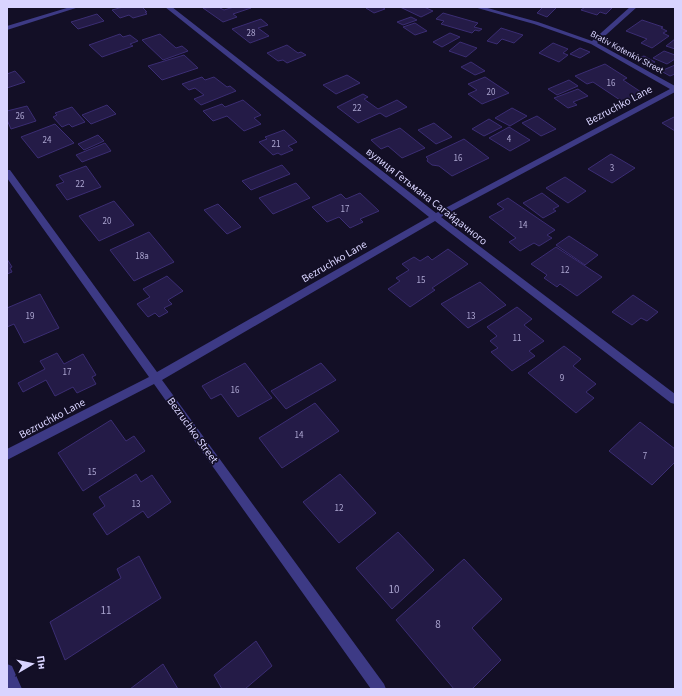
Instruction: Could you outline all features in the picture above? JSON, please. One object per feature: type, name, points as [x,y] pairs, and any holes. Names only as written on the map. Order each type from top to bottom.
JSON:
[{"type":"street","points":[[7,28],[76,7]]},
{"type":"street","name":"вулиця Гетьмана Сагайдачного","points":[[168,7],[435,217],[675,400]]},
{"type":"street","name":"Brativ Kotenkiv Street","points":[[477,7],[536,23],[593,43],[675,89]]},
{"type":"street","points":[[593,43],[634,7]]},
{"type":"street","name":"Bezruchko Lane","points":[[7,455],[156,378],[435,217],[675,89]]},
{"type":"street","name":"Bezruchko Street","points":[[7,172],[379,689]]},
{"type":"street","points":[[7,671],[15,689]]},
{"type":"building","points":[[123,7],[142,7],[147,14],[133,18],[129,15],[120,18],[112,10]]},
{"type":"building","points":[[222,7],[220,8],[224,10],[234,7],[251,8],[233,14],[237,17],[223,22],[203,8]]},
{"type":"building","points":[[382,7],[385,9],[374,13],[366,8]]},
{"type":"building","points":[[400,7],[424,7],[433,11],[421,17]]},
{"type":"building","points":[[543,7],[557,7],[547,17],[537,13]]},
{"type":"building","points":[[585,7],[612,8],[606,14],[600,12],[597,15],[581,10]]},
{"type":"building","points":[[443,13],[478,23],[474,27],[482,29],[479,31],[475,30],[472,33],[441,24],[444,21],[436,19]]},
{"type":"building","points":[[97,14],[104,21],[78,29],[71,22]]},
{"type":"building","points":[[411,17],[417,20],[403,25],[397,22]]},
{"type":"building","points":[[261,19],[268,25],[258,28],[269,36],[250,43],[232,29]]},
{"type":"building","points":[[642,20],[663,27],[661,28],[667,31],[663,33],[669,36],[652,48],[641,43],[647,39],[626,31]]},
{"type":"building","points":[[415,23],[427,31],[415,35],[403,27]]},
{"type":"building","points":[[501,28],[523,35],[514,43],[502,39],[497,44],[487,41]]},
{"type":"building","points":[[450,33],[460,37],[442,47],[433,42]]},
{"type":"building","points":[[120,34],[123,37],[130,35],[138,41],[130,44],[133,46],[102,57],[89,45]]},
{"type":"building","points":[[160,34],[176,48],[182,46],[188,51],[163,60],[142,40]]},
{"type":"building","points":[[675,39],[675,49],[666,46]]},
{"type":"building","points":[[460,42],[477,48],[466,57],[449,51]]},
{"type":"building","points":[[553,43],[568,49],[563,53],[568,55],[559,62],[539,53]]},
{"type":"building","points":[[287,45],[298,53],[301,52],[306,55],[287,63],[283,60],[278,61],[267,53]]},
{"type":"building","points":[[580,48],[590,52],[580,58],[570,54]]},
{"type":"building","points":[[664,51],[675,55],[675,59],[667,64],[653,58]]},
{"type":"building","points":[[184,55],[198,68],[162,80],[148,66]]},
{"type":"building","points":[[644,56],[655,62],[649,65],[637,58]]},
{"type":"building","points":[[471,62],[485,71],[475,75],[461,67]]},
{"type":"building","points":[[605,64],[627,78],[623,80],[644,94],[623,102],[593,82],[587,84],[575,76]]},
{"type":"building","points":[[675,65],[675,74],[670,76],[661,71]]},
{"type":"building","points":[[15,71],[25,82],[7,88],[7,74]]},
{"type":"building","points":[[347,75],[360,83],[336,94],[323,85]]},
{"type":"building","points":[[202,77],[205,80],[214,77],[227,87],[230,86],[236,91],[201,105],[194,99],[204,95],[195,88],[189,90],[182,84]]},
{"type":"building","points":[[485,77],[509,93],[482,104],[468,94],[477,90],[468,84]]},
{"type":"building","points":[[569,80],[578,86],[557,95],[548,89]]},
{"type":"building","points":[[578,89],[588,96],[573,102],[577,105],[568,108],[554,98]]},
{"type":"building","points":[[363,94],[368,97],[364,99],[378,109],[397,100],[407,107],[386,117],[380,113],[358,123],[337,107]]},
{"type":"building","points":[[243,100],[261,115],[254,118],[261,124],[244,131],[227,116],[213,121],[203,111],[222,104],[225,107]]},
{"type":"building","points":[[107,105],[116,114],[91,124],[82,115]]},
{"type":"building","points":[[27,106],[36,121],[11,129],[7,120],[7,111]]},
{"type":"building","points":[[72,107],[85,122],[72,127],[69,124],[62,127],[53,117],[57,115],[55,113]]},
{"type":"building","points":[[512,108],[527,116],[510,126],[495,118]]},
{"type":"building","points":[[537,116],[556,129],[541,136],[522,123]]},
{"type":"building","points":[[674,117],[675,118],[675,131],[662,123]]},
{"type":"building","points":[[489,119],[502,127],[484,136],[472,129]]},
{"type":"building","points":[[434,123],[452,137],[436,144],[418,130]]},
{"type":"building","points":[[55,124],[74,143],[38,158],[21,137]]},
{"type":"building","points":[[509,127],[530,140],[510,151],[489,138]]},
{"type":"building","points":[[400,128],[425,148],[402,158],[388,146],[381,149],[371,140]]},
{"type":"building","points":[[284,130],[297,142],[288,146],[293,150],[281,155],[278,153],[273,155],[259,142],[267,139],[265,137]]},
{"type":"building","points":[[98,135],[104,141],[84,150],[78,144]]},
{"type":"building","points":[[464,139],[489,158],[452,176],[439,166],[432,165],[427,161],[428,159],[426,157]]},
{"type":"building","points":[[105,143],[111,151],[82,162],[76,155]]},
{"type":"building","points":[[611,154],[635,168],[612,183],[588,169]]},
{"type":"building","points":[[282,165],[290,174],[251,190],[242,181]]},
{"type":"building","points":[[86,166],[101,187],[67,200],[56,185],[64,182],[59,176]]},
{"type":"building","points":[[565,177],[586,191],[568,203],[546,188]]},
{"type":"building","points":[[296,183],[310,198],[273,214],[259,198]]},
{"type":"building","points":[[360,193],[379,211],[360,219],[363,222],[350,228],[339,217],[327,222],[312,207],[341,194],[346,199]]},
{"type":"building","points":[[542,193],[559,206],[553,209],[556,211],[543,218],[523,203]]},
{"type":"building","points":[[508,198],[555,230],[547,235],[552,238],[539,246],[534,243],[520,251],[509,242],[516,238],[489,217],[504,209],[497,204]]},
{"type":"building","points":[[114,201],[134,225],[99,241],[79,216]]},
{"type":"building","points":[[218,204],[241,227],[227,234],[204,210]]},
{"type":"building","points":[[149,232],[174,262],[134,281],[110,250]]},
{"type":"building","points":[[569,236],[598,255],[585,265],[556,245]]},
{"type":"building","points":[[556,247],[602,277],[577,296],[560,284],[557,287],[544,278],[547,275],[531,264]]},
{"type":"building","points":[[448,249],[468,264],[432,288],[435,290],[410,307],[388,289],[400,281],[396,278],[409,270],[402,264],[414,257],[420,261],[428,256],[432,260]]},
{"type":"building","points":[[7,259],[12,267],[10,268],[12,272],[7,274]]},
{"type":"building","points":[[167,276],[183,291],[168,300],[172,304],[164,308],[168,312],[159,317],[155,313],[148,317],[137,304],[150,297],[143,289]]},
{"type":"building","points":[[480,282],[506,305],[468,328],[441,304]]},
{"type":"building","points":[[40,294],[59,328],[24,343],[14,324],[7,327],[7,308]]},
{"type":"building","points":[[633,295],[658,312],[647,321],[641,318],[632,325],[612,312]]},
{"type":"building","points":[[517,307],[532,319],[524,325],[544,341],[529,351],[535,356],[512,371],[491,352],[498,348],[490,341],[497,336],[487,327]]},
{"type":"building","points":[[564,346],[581,359],[573,366],[596,384],[586,392],[594,398],[576,413],[528,373]]},
{"type":"building","points":[[57,353],[64,364],[83,354],[96,375],[92,377],[96,384],[77,393],[73,387],[55,396],[46,380],[23,392],[18,383],[45,369],[40,361]]},
{"type":"building","points":[[245,363],[272,398],[238,417],[221,394],[211,399],[202,386]]},
{"type":"building","points":[[321,363],[336,380],[286,409],[271,391]]},
{"type":"building","points":[[315,403],[339,431],[282,468],[259,438]]},
{"type":"building","points":[[111,420],[126,441],[134,436],[145,451],[83,491],[58,453]]},
{"type":"building","points":[[640,422],[675,449],[675,462],[652,485],[609,451]]},
{"type":"building","points":[[136,474],[141,482],[152,475],[171,502],[148,518],[143,511],[107,535],[93,514],[105,506],[99,497]]},
{"type":"building","points":[[340,474],[376,513],[339,543],[303,502]]},
{"type":"building","points":[[398,532],[434,570],[392,609],[356,568]]},
{"type":"building","points":[[139,556],[161,598],[65,660],[50,622],[121,578],[117,569]]},
{"type":"building","points":[[464,559],[502,599],[472,628],[501,660],[472,689],[454,689],[396,620]]},
{"type":"building","points":[[256,641],[272,666],[245,689],[222,689],[214,675]]},
{"type":"building","points":[[163,664],[178,689],[130,689]]}]
